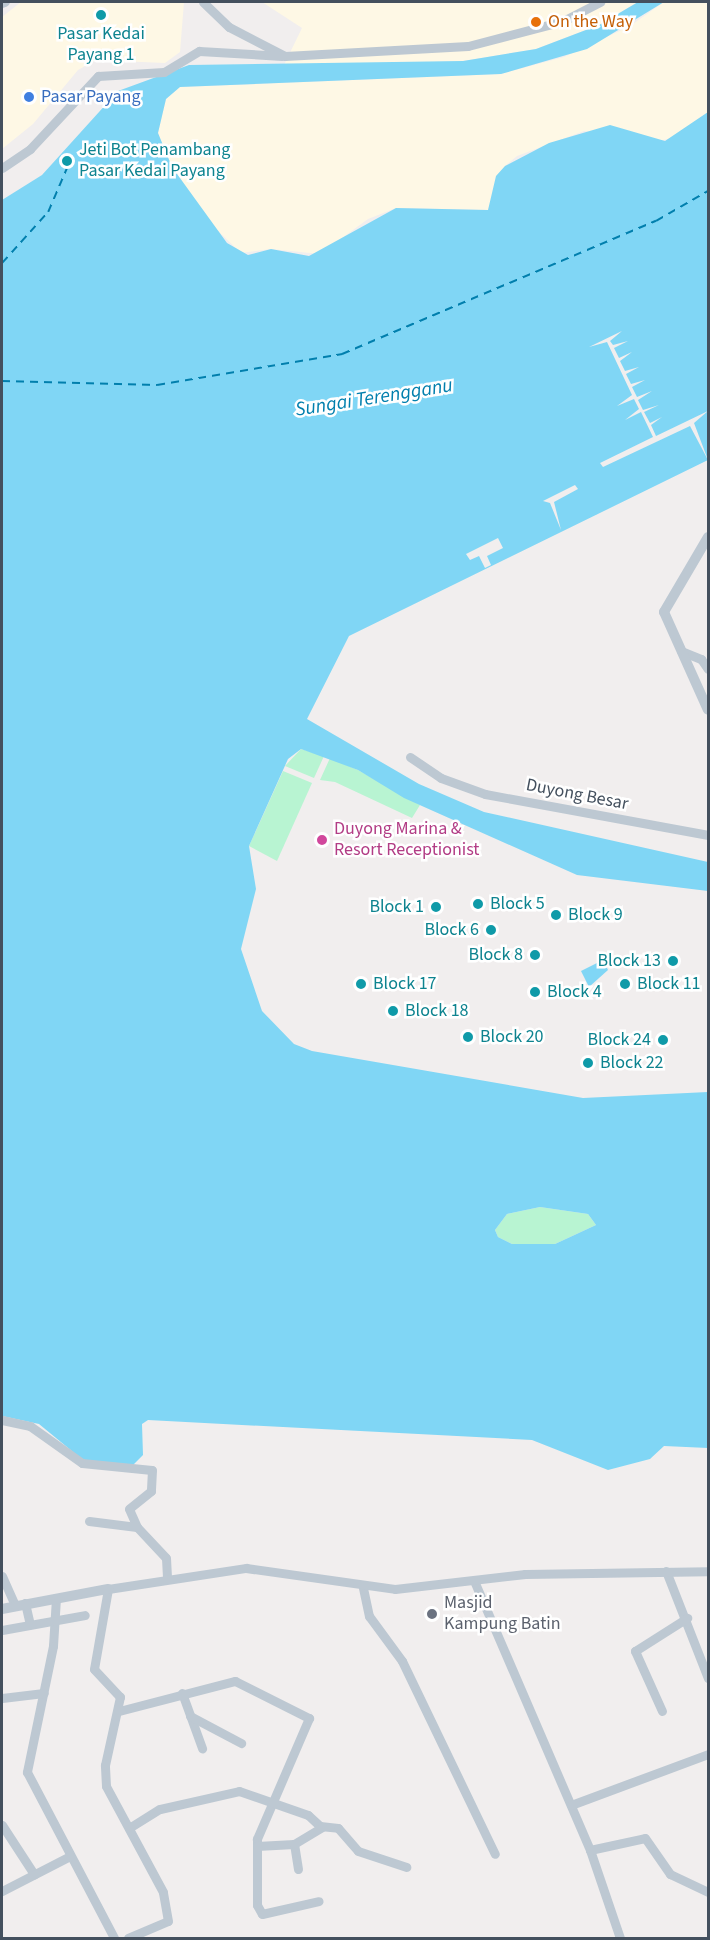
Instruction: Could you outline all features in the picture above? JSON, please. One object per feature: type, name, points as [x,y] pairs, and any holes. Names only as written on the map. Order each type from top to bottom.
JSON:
[{"type":"street","points":[[203,2],[229,27],[285,56]]},
{"type":"street","points":[[2,168],[30,149],[98,76],[164,72],[199,51],[285,56],[468,46],[563,21],[600,2]]},
{"type":"street","points":[[708,537],[665,604],[681,651],[708,711]]},
{"type":"street","points":[[681,651],[701,659],[708,669]]},
{"type":"street","name":"Duyong Besar","points":[[410,758],[441,778],[485,794],[708,835]]},
{"type":"street","points":[[2,1420],[30,1426],[82,1463],[152,1470],[151,1491],[129,1509],[137,1527],[161,1548],[168,1579]]},
{"type":"street","points":[[88,1521],[137,1527]]},
{"type":"street","points":[[2,1609],[108,1589],[246,1568],[363,1588],[475,1582],[525,1574],[708,1571]]},
{"type":"street","points":[[666,1571],[687,1618],[708,1678]]},
{"type":"street","points":[[2,1576],[30,1624]]},
{"type":"street","points":[[475,1582],[590,1850],[620,1938]]},
{"type":"street","points":[[363,1588],[369,1616],[402,1661],[495,1854]]},
{"type":"street","points":[[108,1589],[94,1669],[119,1693],[119,1711],[105,1775],[129,1828],[163,1892],[168,1921],[128,1938]]},
{"type":"street","points":[[56,1598],[57,1619],[27,1772],[114,1938]]},
{"type":"street","points":[[2,1630],[86,1615]]},
{"type":"street","points":[[662,1711],[635,1651],[687,1618]]},
{"type":"street","points":[[119,1711],[235,1681],[309,1718],[302,1728],[303,1743],[271,1801],[257,1846],[257,1905],[262,1914],[319,1901]]},
{"type":"street","points":[[2,1698],[44,1693]]},
{"type":"street","points":[[183,1693],[202,1748]]},
{"type":"street","points":[[190,1716],[241,1743]]},
{"type":"street","points":[[571,1805],[708,1754]]},
{"type":"street","points":[[129,1828],[160,1809],[193,1798],[239,1791],[271,1801],[322,1827],[339,1829],[345,1842],[361,1853],[406,1867]]},
{"type":"street","points":[[2,1825],[34,1874]]},
{"type":"street","points":[[257,1846],[294,1844],[322,1827]]},
{"type":"street","points":[[590,1850],[645,1838],[670,1874],[708,1892]]},
{"type":"street","points":[[294,1844],[298,1869]]},
{"type":"street","points":[[2,1891],[70,1856]]},
{"type":"shaded area","name":"Pasar Payang","points":[[21,2],[184,2],[180,52],[165,63],[96,60],[78,70],[33,124],[2,149],[2,17]]},
{"type":"shaded area","points":[[262,2],[638,2],[599,25],[536,49],[463,61],[283,67],[302,28]]},
{"type":"shaded area","points":[[664,2],[708,2],[708,112],[676,137],[659,141],[584,131],[517,156],[505,166],[488,210],[396,208],[368,219],[320,254],[271,249],[241,253],[213,226],[172,167],[158,133],[166,99],[180,87],[501,74],[564,57],[630,26]]},
{"type":"green space","points":[[301,749],[324,756],[314,778],[285,766]]},
{"type":"green space","points":[[330,758],[358,770],[420,805],[412,818],[335,782],[320,780]]},
{"type":"green space","points":[[283,771],[312,783],[277,861],[249,846]]},
{"type":"green space","points":[[540,1207],[588,1214],[596,1225],[555,1244],[512,1244],[498,1237],[495,1230],[507,1214]]},
{"type":"water","name":"Sungai Terengganu","points":[[638,2],[664,2],[587,49],[501,74],[180,87],[166,99],[158,133],[172,167],[227,243],[248,255],[271,249],[309,256],[396,208],[488,210],[496,176],[505,166],[549,143],[610,125],[665,141],[708,112],[708,460],[349,636],[307,719],[419,784],[484,812],[708,862],[708,891],[577,875],[404,798],[358,770],[301,749],[288,759],[249,846],[256,889],[241,949],[262,1011],[294,1044],[312,1051],[583,1098],[708,1092],[708,1448],[664,1446],[650,1459],[608,1470],[532,1440],[148,1420],[142,1424],[143,1455],[133,1465],[84,1461],[39,1424],[2,1416],[2,200],[42,175],[118,91],[189,65],[463,61],[536,49],[599,25]],"holes":[[[540,1207],[588,1214],[596,1225],[555,1244],[512,1244],[498,1237],[495,1230],[507,1214]]]},
{"type":"water","points":[[603,960],[608,970],[589,987],[581,971]]},
{"type":"pier","points":[[622,331],[610,341],[613,345],[628,341],[614,348],[619,358],[632,352],[620,361],[625,371],[639,367],[626,374],[631,384],[645,380],[632,387],[637,397],[652,391],[638,400],[643,410],[659,405],[644,412],[650,423],[662,417],[651,425],[656,436],[708,411],[694,423],[708,460],[690,426],[603,467],[600,463],[653,437],[641,412],[625,420],[639,409],[634,399],[617,406],[632,395],[607,342],[589,347]]},
{"type":"pier","points":[[575,485],[578,489],[554,502],[561,530],[550,503],[543,501]]},
{"type":"pier","points":[[498,538],[503,548],[487,556],[491,565],[485,568],[479,556],[470,560],[466,554]]},
{"type":"ferry route","points":[[2,263],[48,212],[69,163]]},
{"type":"ferry route","points":[[2,381],[157,385],[342,354],[656,221],[708,191]]},
{"type":"place","name":"Pasar Kedai Payang 1","points":[[101,15]]},
{"type":"place","name":"On the Way","points":[[536,22]]},
{"type":"place","name":"Pasar Payang","points":[[29,97]]},
{"type":"place","name":"Jeti Bot Penambang Pasar Kedai Payang","points":[[67,161]]},
{"type":"place","name":"Duyong Marina & Resort Receptionist","points":[[322,840]]},
{"type":"place","name":"Block 5","points":[[478,904]]},
{"type":"place","name":"Block 1","points":[[436,907]]},
{"type":"place","name":"Block 9","points":[[556,915]]},
{"type":"place","name":"Block 6","points":[[491,930]]},
{"type":"place","name":"Block 8","points":[[535,955]]},
{"type":"place","name":"Block 13","points":[[673,961]]},
{"type":"place","name":"Block 17","points":[[361,984]]},
{"type":"place","name":"Block 11","points":[[625,984]]},
{"type":"place","name":"Block 4","points":[[535,992]]},
{"type":"place","name":"Block 18","points":[[393,1011]]},
{"type":"place","name":"Block 20","points":[[468,1037]]},
{"type":"place","name":"Block 24","points":[[663,1040]]},
{"type":"place","name":"Block 22","points":[[588,1063]]},
{"type":"place","name":"Masjid Kampung Batin","points":[[432,1614]]}]
